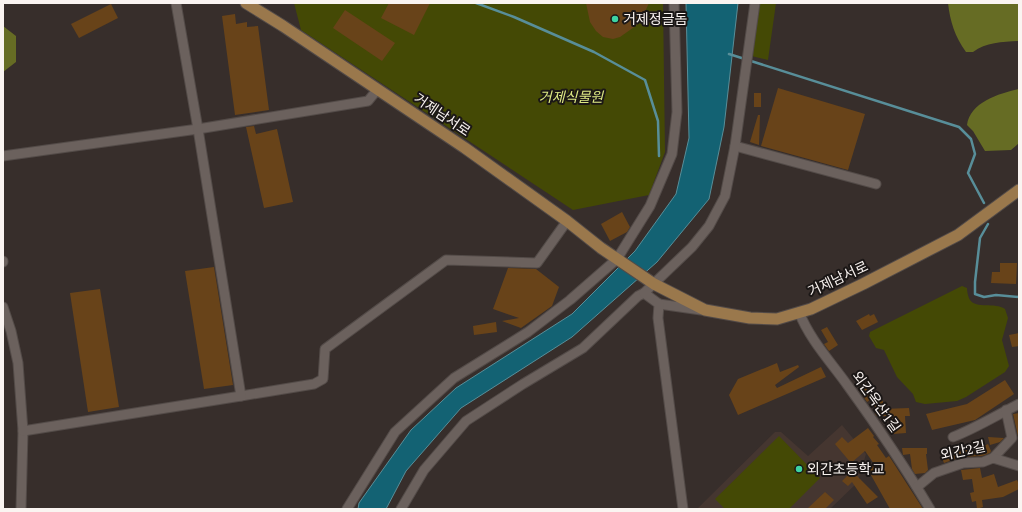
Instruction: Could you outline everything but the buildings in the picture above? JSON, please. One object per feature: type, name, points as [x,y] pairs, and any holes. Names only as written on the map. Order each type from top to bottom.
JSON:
[{"type":"main road","name":"거제남서로","points":[[246,3],[283,26],[465,148],[567,221],[601,248],[654,284],[705,310],[750,318],[777,319],[811,309],[958,235],[1019,190]]},
{"type":"street","points":[[176,3],[242,396]]},
{"type":"street","points":[[347,509],[395,432],[454,378],[528,332],[570,300],[617,258],[650,206],[672,154],[677,112],[674,3]]},
{"type":"street","points":[[401,509],[424,470],[466,421],[523,384],[583,348],[638,296],[654,284],[692,247],[710,226],[725,196],[735,146],[755,3]]},
{"type":"street","points":[[3,156],[198,129],[368,101],[377,90]]},
{"type":"street","points":[[735,146],[876,184]]},
{"type":"street","points":[[23,431],[314,384],[323,379],[325,349],[446,260],[537,262],[567,221]]},
{"type":"street","points":[[644,293],[659,304],[705,310]]},
{"type":"street","points":[[659,304],[658,318],[683,509]]},
{"type":"street","points":[[3,307],[11,331],[18,363],[23,431],[21,509]]},
{"type":"street","name":"외간옥산1길","points":[[799,312],[810,335],[876,425],[930,509]]},
{"type":"street","points":[[953,437],[981,425],[1019,404]]},
{"type":"street","points":[[993,458],[1012,438],[1006,410]]},
{"type":"street","name":"외간2길","points":[[917,487],[934,473],[963,463],[982,462],[993,458],[1019,466]]},
{"type":"shaded area","name":"외간초등학교","points":[[842,425],[866,454],[858,482],[830,509],[697,509],[775,432],[781,432],[808,456]]},
{"type":"green space","name":"거제식물원","points":[[294,3],[663,3],[665,152],[649,195],[573,210],[301,30]]},
{"type":"green space","points":[[755,3],[776,3],[768,60],[747,55]]},
{"type":"green space","points":[[948,3],[1019,3],[1019,41],[995,43],[983,46],[973,52],[966,52],[954,29]]},
{"type":"green space","points":[[3,26],[16,36],[16,62],[3,72]]},
{"type":"green space","points":[[1019,89],[1019,143],[1011,150],[985,151],[973,131],[967,125],[969,117],[974,110],[987,100],[1003,93]]},
{"type":"green space","points":[[962,286],[967,288],[970,300],[973,303],[996,306],[1005,309],[1008,318],[1002,340],[1009,366],[1005,372],[966,397],[957,401],[925,404],[916,402],[913,394],[897,377],[884,350],[876,348],[869,336],[870,332]]},
{"type":"green space","points":[[779,436],[820,478],[789,509],[725,509],[715,499]]},
{"type":"water","points":[[686,3],[738,3],[724,127],[709,199],[657,262],[572,337],[461,408],[406,471],[386,509],[358,509],[359,503],[411,430],[456,388],[572,314],[635,251],[676,194],[689,138]]},
{"type":"waterway","points":[[476,3],[514,17],[594,52],[645,80],[658,121],[659,156]]},
{"type":"waterway","points":[[729,54],[959,127],[971,139],[975,154],[968,173],[984,203]]},
{"type":"waterway","points":[[988,224],[980,238],[975,294],[984,297],[996,295],[1019,297]]},
{"type":"place","name":"거제정글돔","points":[[615,19]]},
{"type":"place","name":"외간초등학교","points":[[799,469]]}]
